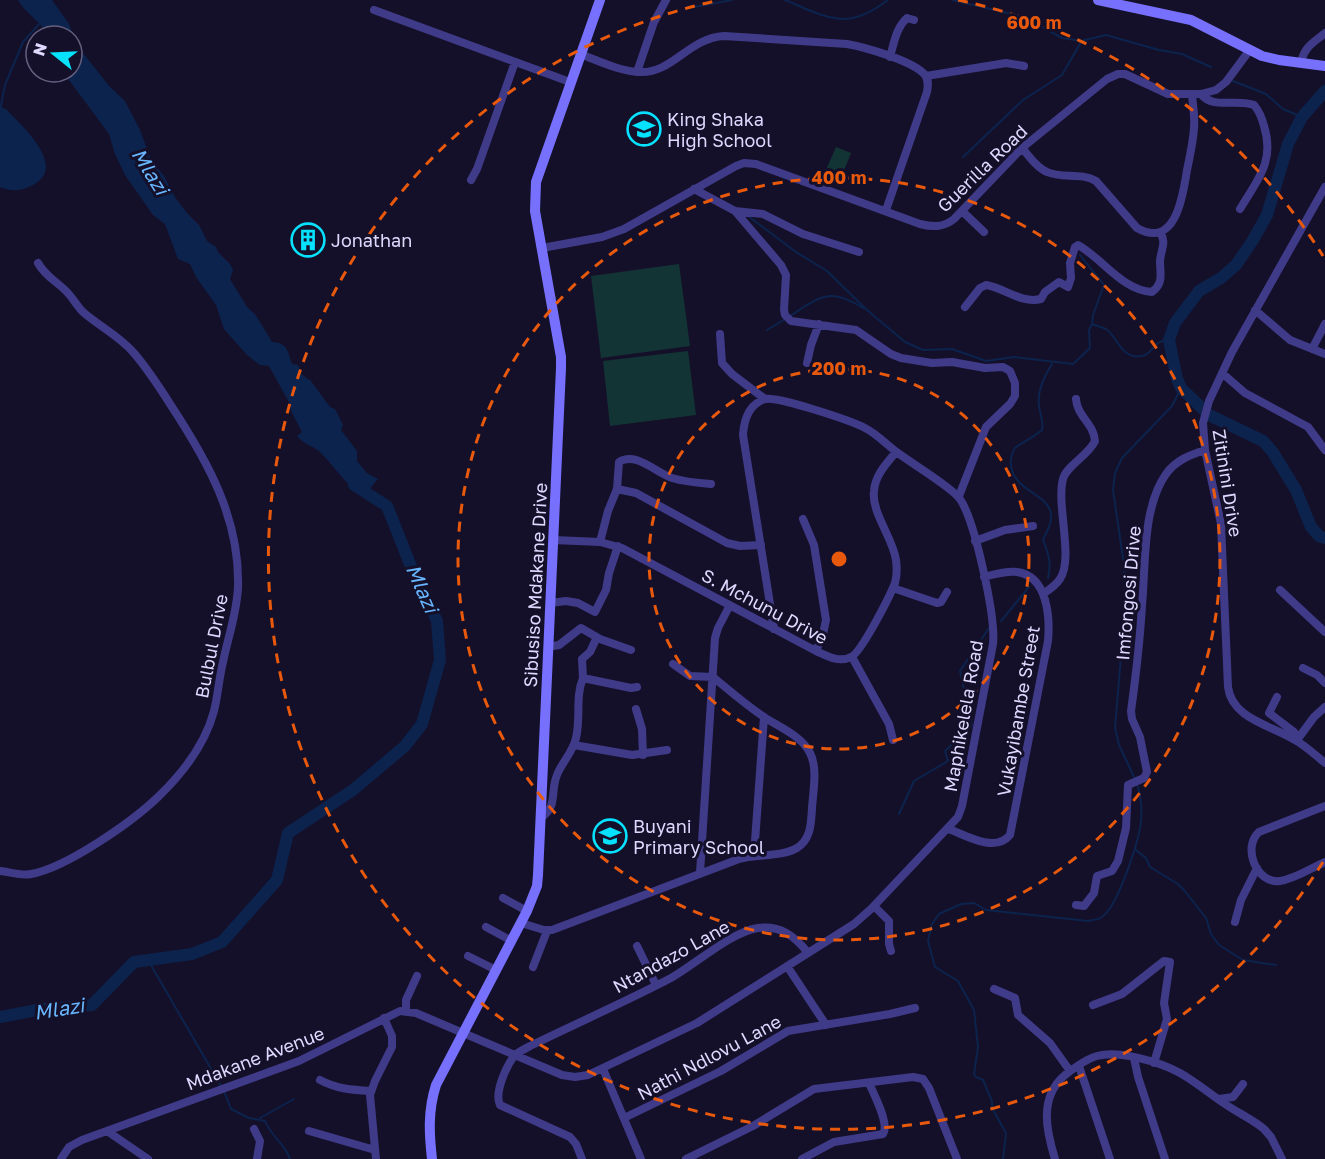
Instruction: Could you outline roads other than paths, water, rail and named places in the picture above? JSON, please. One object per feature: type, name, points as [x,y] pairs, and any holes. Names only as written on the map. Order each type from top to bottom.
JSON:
[{"type":"street","name":"Sibusiso Mdakane Drive","points":[[432,1159],[429,1122],[432,1097],[527,911],[537,886],[542,817],[561,357],[536,211],[536,182],[600,0]]},
{"type":"street","points":[[637,72],[654,22],[666,0]]},
{"type":"street","points":[[1098,0],[1191,20],[1249,51],[1279,60],[1325,66]]},
{"type":"street","points":[[374,10],[570,82]]},
{"type":"street","points":[[890,57],[897,32],[903,21],[907,18],[914,20]]},
{"type":"street","points":[[1301,63],[1303,52],[1325,33]]},
{"type":"street","points":[[580,54],[620,69],[646,72],[662,68],[697,43],[715,36],[724,36],[847,44],[863,47],[914,66],[926,76],[927,92],[886,210]]},
{"type":"street","name":"Guerilla Road","points":[[542,248],[616,233],[740,164],[750,163],[920,224],[938,227],[950,223],[1022,148],[1107,79],[1118,74],[1131,75],[1168,94],[1201,94],[1216,90],[1226,82],[1249,51]]},
{"type":"street","points":[[471,180],[515,62]]},
{"type":"street","points":[[926,76],[1006,63],[1024,66]]},
{"type":"street","points":[[1201,94],[1213,102],[1246,102],[1254,105],[1265,128],[1269,148],[1267,160],[1240,209]]},
{"type":"street","points":[[1022,148],[1049,173],[1096,180],[1137,228],[1147,233],[1160,232],[1174,221],[1179,208],[1193,136],[1192,95]]},
{"type":"street","name":"Zitinini Drive","points":[[1325,187],[1222,373],[1209,401],[1203,423],[1205,450],[1221,524],[1228,687],[1231,700],[1237,710],[1295,740],[1325,763]]},
{"type":"street","points":[[694,189],[735,211],[784,270],[786,275],[784,306],[788,318],[856,330],[891,354],[901,358],[1008,369],[1015,383],[1015,396],[1010,404],[986,427],[959,496],[870,431],[856,424],[784,400],[765,399],[748,413],[743,435],[774,629]]},
{"type":"street","points":[[735,211],[763,214],[803,234],[859,252]]},
{"type":"street","points":[[962,211],[984,232]]},
{"type":"street","points":[[965,307],[980,288],[986,285],[1024,299],[1035,300],[1041,299],[1045,292],[1059,282],[1068,287],[1071,278],[1070,263],[1075,247],[1078,245],[1130,286],[1152,292],[1159,285],[1162,274],[1161,259],[1164,243],[1160,232]]},
{"type":"street","name":"Bulbul Drive","points":[[0,871],[26,874],[60,866],[145,808],[170,785],[198,749],[211,723],[232,629],[237,593],[235,543],[228,511],[221,493],[188,432],[149,372],[131,350],[84,313],[66,291],[43,272],[38,263]]},
{"type":"street","points":[[1255,310],[1284,337],[1325,354]]},
{"type":"street","points":[[807,363],[819,324]]},
{"type":"street","points":[[1312,349],[1325,324]]},
{"type":"street","points":[[720,334],[722,363],[732,374],[765,399]]},
{"type":"street","points":[[1222,373],[1245,393],[1308,427],[1325,450]]},
{"type":"street","points":[[984,577],[1001,573],[1020,573],[1033,580],[1043,594],[1057,583],[1065,567],[1065,532],[1061,490],[1064,475],[1081,460],[1095,441],[1093,431],[1078,411],[1076,399]]},
{"type":"street","name":"Imfongosi Drive","points":[[1077,905],[1084,906],[1094,893],[1096,876],[1110,873],[1116,866],[1126,828],[1127,791],[1131,783],[1141,779],[1147,772],[1140,736],[1131,711],[1138,659],[1148,526],[1153,504],[1166,474],[1181,459],[1205,450]]},
{"type":"street","points":[[893,740],[889,724],[852,657],[862,647],[896,578],[896,559],[874,502],[873,491],[877,477],[896,452]]},
{"type":"street","points":[[600,542],[608,511],[617,489],[619,462],[631,458],[671,478],[711,484]]},
{"type":"street","points":[[617,489],[636,493],[727,543],[740,546],[761,545]]},
{"type":"street","name":"Maphikelela Road","points":[[463,1033],[569,1077],[581,1077],[603,1069],[697,1023],[854,924],[949,829],[958,817],[962,806],[993,644],[993,621],[984,577],[975,541],[959,496]]},
{"type":"street","points":[[804,519],[814,545],[826,620],[816,651]]},
{"type":"street","points":[[975,541],[1005,530],[1033,526]]},
{"type":"street","name":"S. Mchunu Drive","points":[[553,540],[600,542],[618,546],[816,651],[837,659],[852,657]]},
{"type":"street","points":[[550,603],[566,601],[578,603],[596,612],[604,595],[618,546]]},
{"type":"street","points":[[893,588],[937,603],[941,602],[947,592]]},
{"type":"street","points":[[1280,590],[1325,632]]},
{"type":"street","name":"Vukayibambe Street","points":[[949,829],[992,843],[1003,842],[1010,835],[1048,641],[1048,619],[1043,594]]},
{"type":"street","points":[[700,873],[716,633],[730,604]]},
{"type":"street","points":[[548,647],[559,645],[581,628],[597,637],[632,650]]},
{"type":"street","points":[[542,817],[552,807],[557,773],[574,745],[579,721],[579,691],[583,678],[582,659],[590,652],[597,637]]},
{"type":"street","points":[[521,923],[547,931],[700,873],[754,855],[785,853],[803,844],[810,830],[814,781],[813,760],[806,747],[713,677],[690,676],[673,664]]},
{"type":"street","points":[[1303,668],[1317,675],[1325,683]]},
{"type":"street","points":[[583,678],[631,688],[638,687]]},
{"type":"street","points":[[1277,697],[1269,713],[1290,728],[1296,735],[1295,740]]},
{"type":"street","points":[[1295,740],[1324,707],[1325,699]]},
{"type":"street","points":[[636,709],[642,729],[643,755]]},
{"type":"street","points":[[754,855],[764,717]]},
{"type":"street","points":[[574,745],[620,754],[643,755],[667,750]]},
{"type":"street","points":[[1325,806],[1269,828],[1255,836],[1250,850],[1257,868],[1264,877],[1280,881],[1325,862]]},
{"type":"street","points":[[1235,922],[1241,900],[1257,868]]},
{"type":"street","points":[[503,898],[527,911]]},
{"type":"street","points":[[874,906],[889,921],[891,951]]},
{"type":"street","points":[[486,927],[512,941]]},
{"type":"street","name":"Ntandazo Lane","points":[[515,1055],[656,985],[751,929],[765,927],[784,931],[793,936],[808,953]]},
{"type":"street","points":[[533,967],[547,931]]},
{"type":"street","points":[[637,946],[656,985]]},
{"type":"street","points":[[468,956],[496,970]]},
{"type":"street","points":[[1093,1005],[1122,994],[1164,961],[1169,961],[1164,998],[1167,1019],[1155,1063]]},
{"type":"street","points":[[787,966],[826,1025]]},
{"type":"street","points":[[417,976],[406,1000],[406,1010],[463,1033]]},
{"type":"street","points":[[994,989],[1015,998],[1018,1015],[1050,1043],[1070,1071]]},
{"type":"street","name":"Nathi Ndlovu Lane","points":[[624,1118],[721,1071],[788,1030],[915,1008]]},
{"type":"street","name":"Mdakane Avenue","points":[[61,1159],[71,1146],[299,1061],[384,1018],[406,1010]]},
{"type":"street","points":[[309,1131],[376,1155],[371,1091],[392,1047],[392,1036],[384,1018]]},
{"type":"street","points":[[1055,1159],[1046,1124],[1048,1101],[1056,1084],[1070,1071],[1098,1055],[1114,1054],[1155,1063],[1179,1072],[1264,1129],[1271,1137],[1282,1159]]},
{"type":"street","points":[[515,1055],[498,1089],[497,1097],[500,1105],[570,1137],[576,1144],[582,1159]]},
{"type":"street","points":[[1134,1058],[1165,1159]]},
{"type":"street","points":[[1079,1066],[1110,1159]]},
{"type":"street","points":[[603,1069],[641,1159]]},
{"type":"street","points":[[686,1159],[753,1126],[808,1091],[905,1077],[923,1079],[929,1088],[957,1159]]},
{"type":"street","points":[[320,1080],[330,1086],[348,1090],[371,1091]]},
{"type":"street","points":[[802,1159],[834,1142],[883,1134],[885,1122],[869,1083]]},
{"type":"street","points":[[1217,1099],[1233,1097],[1244,1084]]},
{"type":"street","points":[[254,1129],[260,1141],[257,1159]]},
{"type":"street","points":[[107,1131],[148,1159]]},
{"type":"water","points":[[18,0],[52,0],[69,24],[39,24]]},
{"type":"water","points":[[84,54],[109,86],[125,101],[140,130],[151,160],[164,176],[186,212],[199,225],[207,241],[216,247],[230,264],[233,270],[230,279],[247,307],[255,314],[272,342],[284,346],[292,364],[298,365],[301,374],[311,381],[330,407],[335,409],[343,425],[341,430],[357,451],[357,461],[367,473],[378,479],[363,497],[345,481],[320,452],[297,436],[302,432],[269,366],[260,365],[247,355],[224,329],[216,305],[196,277],[190,264],[178,259],[165,224],[153,215],[125,175],[109,134],[72,84],[84,84]]},
{"type":"water","points":[[0,107],[6,109],[31,136],[44,158],[46,169],[42,178],[23,189],[12,190],[0,187]]},
{"type":"waterway","points":[[694,7],[732,0]]},
{"type":"waterway","points":[[785,0],[823,15],[843,19],[860,16],[888,0]]},
{"type":"waterway","points":[[952,0],[1024,17],[1062,38],[1081,41],[1106,35],[1182,54],[1211,67]]},
{"type":"waterway","points":[[0,110],[5,85],[23,42],[41,22]]},
{"type":"waterway","points":[[963,157],[1023,100],[1062,75],[1081,42]]},
{"type":"waterway","points":[[1233,81],[1266,94],[1283,109],[1302,117]]},
{"type":"waterway","points":[[1325,91],[1302,117],[1288,144],[1267,215],[1253,240],[1236,265],[1221,278],[1199,291],[1175,323],[1169,340],[1181,388],[1209,415],[1263,441],[1272,451],[1296,490],[1311,527],[1319,536],[1325,538]]},
{"type":"waterway","points":[[748,216],[796,252],[827,271],[867,310],[905,342],[923,350],[952,349],[986,361],[1014,357],[1073,364],[1090,348],[1089,330],[1092,324],[1106,329],[1124,351],[1135,356],[1146,355],[1159,342],[1169,340]]},
{"type":"waterway","points":[[1080,255],[1104,285],[1092,324]]},
{"type":"waterway","points":[[790,316],[818,299],[834,296],[852,301],[863,308]]},
{"type":"waterway","points":[[767,330],[785,319]]},
{"type":"waterway","points":[[1048,578],[1048,554],[1043,539],[1050,524],[1051,513],[1047,504],[1022,485],[1015,476],[1011,461],[1015,448],[1042,430],[1039,395],[1044,378],[1052,364]]},
{"type":"waterway","points":[[1135,779],[1119,745],[1115,728],[1125,608],[1124,565],[1113,490],[1115,473],[1122,458],[1172,406],[1181,388]]},
{"type":"waterway","name":"Mlazi","points":[[0,1017],[42,1009],[92,1005],[134,962],[192,954],[222,942],[277,880],[288,833],[353,790],[405,746],[422,724],[440,660],[437,621],[412,569],[387,506],[354,485]]},
{"type":"waterway","points":[[1001,621],[1029,587]]},
{"type":"waterway","points":[[899,814],[914,781],[948,761],[945,751],[972,726],[960,671],[989,628]]},
{"type":"waterway","points":[[1003,1159],[1006,1133],[992,1108],[992,1101],[983,1080],[974,1074],[978,1047],[974,1010],[958,981],[935,967],[928,941],[932,924],[939,914],[961,904],[974,903],[986,910],[1088,921],[1102,917],[1115,900],[1121,887],[1136,843],[1141,821],[1137,784]]},
{"type":"waterway","points":[[1136,850],[1146,858],[1150,867],[1184,890],[1206,918],[1211,934],[1219,945],[1243,960],[1276,965]]},
{"type":"waterway","points":[[148,960],[221,1086]]},
{"type":"waterway","points":[[224,1091],[231,1109],[249,1118],[265,1121],[290,1159]]},
{"type":"waterway","points":[[260,1118],[294,1099]]},
{"type":"place","name":"King Shaka High School","points":[[644,129]]},
{"type":"place","name":"Jonathan","points":[[308,240]]},
{"type":"place","name":"Buyani Primary School","points":[[610,836]]}]
